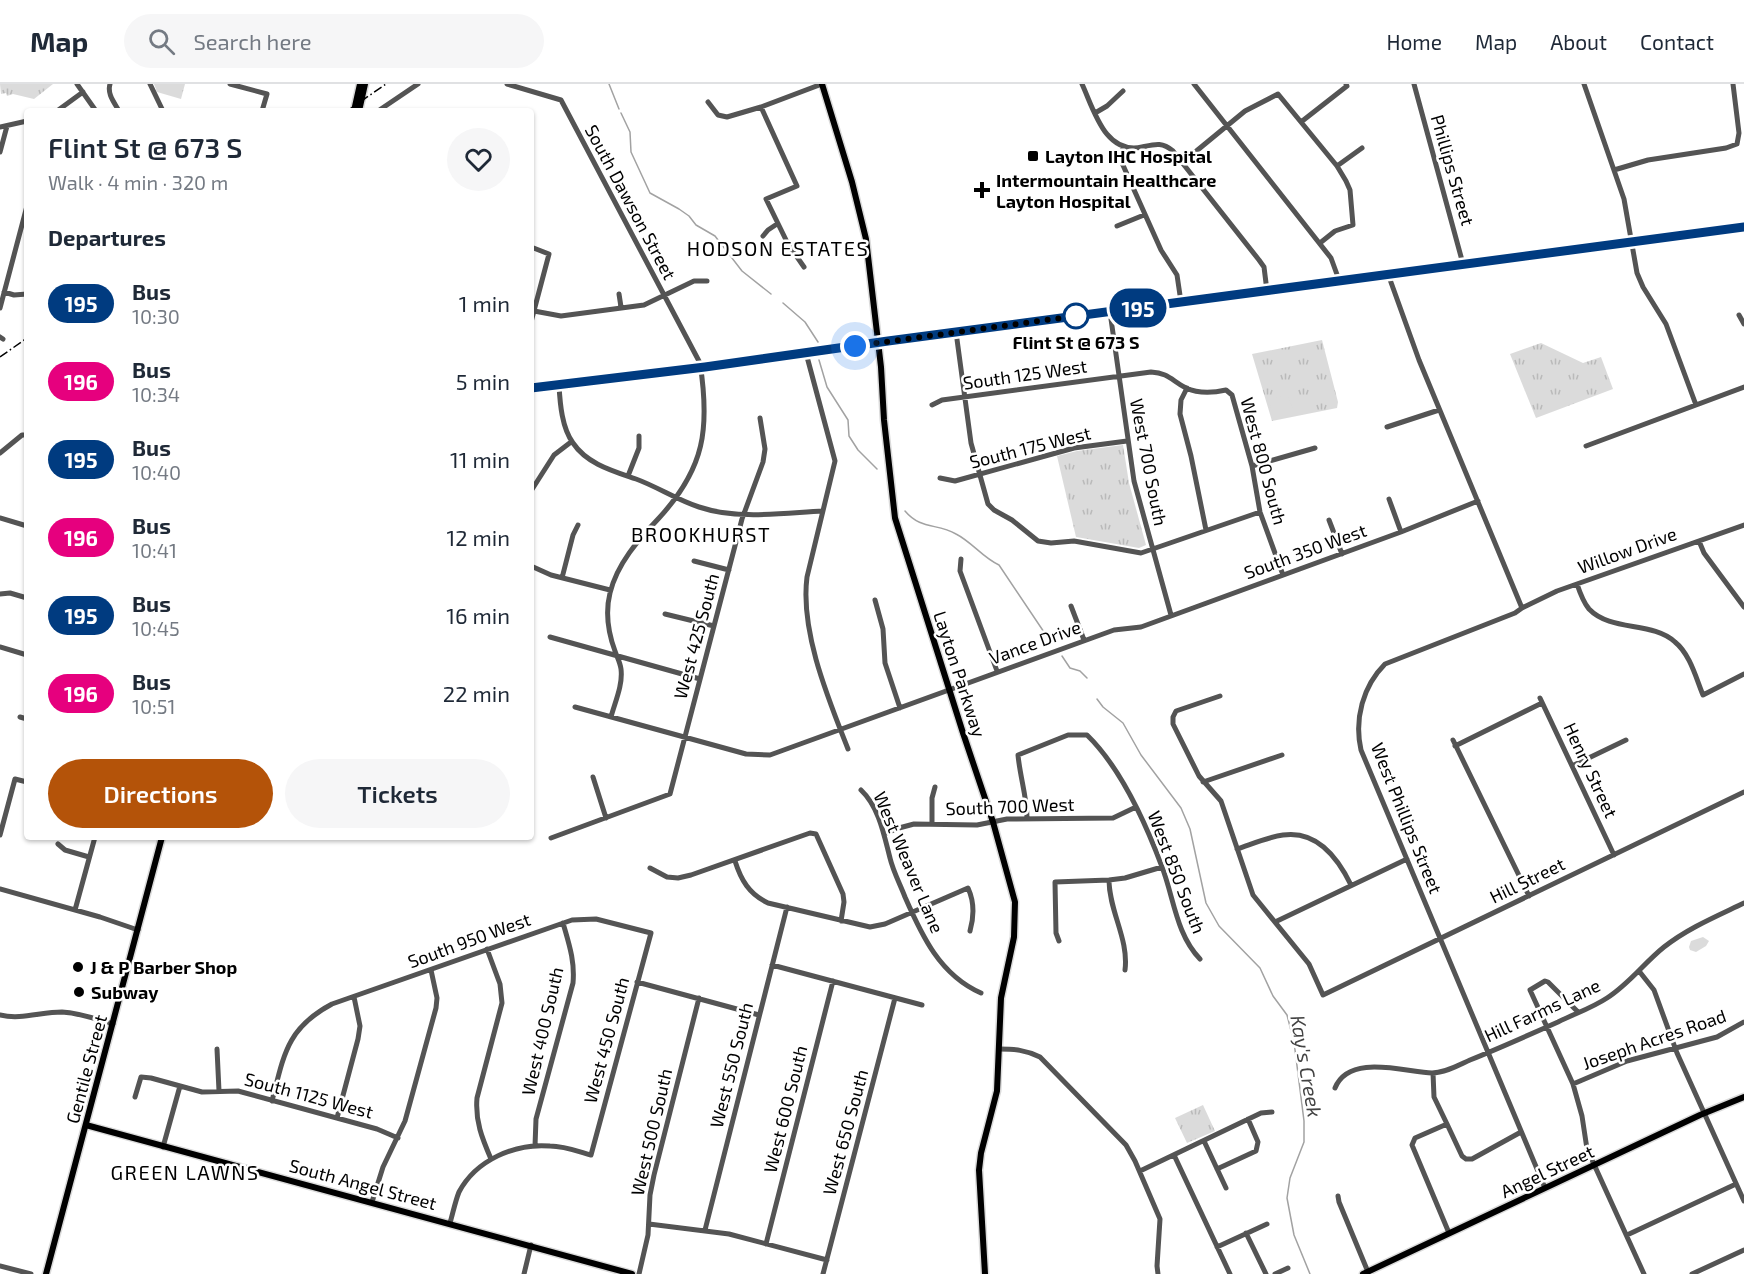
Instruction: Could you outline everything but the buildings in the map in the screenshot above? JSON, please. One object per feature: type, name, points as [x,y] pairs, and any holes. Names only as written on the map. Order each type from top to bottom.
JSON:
[{"type":"main road","points":[[355,108],[360,84]]},
{"type":"main road","points":[[360,108],[365,84]]},
{"type":"main road","name":"Layton Parkway","points":[[822,84],[864,230],[878,342],[895,518],[993,822],[1015,902],[1014,937],[1001,998],[997,1091],[981,1153],[979,1170],[985,1274]]},
{"type":"main road","name":"Gentile Street","points":[[46,1274],[161,840]]},
{"type":"main road","name":"Angel Street","points":[[1366,1273],[1704,1113],[1744,1097]]},
{"type":"main road","name":"South Angel Street","points":[[86,1125],[632,1274]]},
{"type":"street","points":[[77,84],[94,108]]},
{"type":"street","points":[[110,84],[108,89],[110,96],[118,108]]},
{"type":"street","points":[[150,84],[162,108]]},
{"type":"street","points":[[230,84],[267,94],[263,108]]},
{"type":"street","points":[[382,108],[418,84]]},
{"type":"street","name":"South Dawson Street","points":[[507,84],[561,100],[606,189],[697,355],[701,367],[705,411],[704,434],[692,473],[676,497],[630,550],[610,590]]},
{"type":"street","points":[[708,102],[718,115],[727,117],[822,84]]},
{"type":"street","points":[[1082,84],[1108,136],[1124,147],[1135,148],[1160,144],[1173,151],[1183,162],[1264,267],[1267,291]]},
{"type":"street","points":[[1194,84],[1320,243],[1331,258],[1339,280]]},
{"type":"street","name":"Phillips Street","points":[[1414,84],[1463,264]]},
{"type":"street","points":[[1584,84],[1627,210],[1631,242],[1640,280],[1666,324],[1696,405]]},
{"type":"street","points":[[1614,170],[1648,160],[1726,148],[1737,144],[1733,84]]},
{"type":"street","points":[[1301,122],[1346,85]]},
{"type":"street","points":[[1095,113],[1124,91]]},
{"type":"street","points":[[61,108],[83,92]]},
{"type":"street","points":[[1183,162],[1245,111],[1278,94],[1337,166],[1350,190],[1353,225],[1335,231],[1320,243]]},
{"type":"street","points":[[761,107],[797,186],[766,199],[788,244],[804,267]]},
{"type":"street","points":[[0,128],[24,122]]},
{"type":"street","points":[[0,152],[7,126]]},
{"type":"street","points":[[1124,147],[1122,163],[1161,250],[1177,275],[1180,302]]},
{"type":"street","points":[[1337,166],[1362,148]]},
{"type":"street","points":[[1117,226],[1144,215]]},
{"type":"street","points":[[0,308],[24,217]]},
{"type":"street","points":[[763,236],[777,224]]},
{"type":"street","points":[[534,388],[1744,227]]},
{"type":"street","points":[[534,248],[549,254],[534,310],[561,316],[644,305],[694,281],[706,282]]},
{"type":"street","points":[[1388,274],[1439,410],[1522,608]]},
{"type":"street","points":[[4,292],[14,295],[24,294]]},
{"type":"street","points":[[619,294],[621,307]]},
{"type":"street","name":"West 700 South","points":[[1110,312],[1134,481],[1172,615]]},
{"type":"street","points":[[1739,315],[1744,324]]},
{"type":"street","points":[[957,332],[971,442],[988,504],[1038,541],[1051,543],[1074,541],[1140,553],[1260,512]]},
{"type":"street","points":[[806,353],[835,461],[804,594],[821,676],[848,749]]},
{"type":"street","name":"South 125 West","points":[[932,405],[942,400],[1151,372],[1169,375],[1187,388],[1200,393],[1226,390]]},
{"type":"street","points":[[559,386],[562,416],[571,442],[585,457],[595,463],[714,511],[744,514],[823,511]]},
{"type":"street","points":[[1586,446],[1744,387]]},
{"type":"street","points":[[1187,388],[1180,414],[1206,530]]},
{"type":"street","name":"West 800 South","points":[[1226,390],[1232,395],[1252,466],[1260,512],[1283,575]]},
{"type":"street","points":[[1387,427],[1439,410]]},
{"type":"street","name":"West 425 South","points":[[606,818],[670,794],[744,514],[763,462],[765,449],[760,418]]},
{"type":"street","points":[[0,453],[24,435]]},
{"type":"street","points":[[628,476],[639,448],[639,436]]},
{"type":"street","name":"South 175 West","points":[[940,478],[955,481],[1074,448],[1127,441]]},
{"type":"street","points":[[534,486],[554,455],[571,442]]},
{"type":"street","points":[[1252,466],[1315,448]]},
{"type":"street","points":[[1389,499],[1401,532]]},
{"type":"street","name":"South 350 West","points":[[1141,627],[1401,532],[1478,501]]},
{"type":"street","points":[[0,518],[24,525]]},
{"type":"street","points":[[1329,520],[1341,554]]},
{"type":"street","points":[[562,578],[573,534],[578,525]]},
{"type":"street","name":"Willow Drive","points":[[1522,608],[1577,584],[1744,525]]},
{"type":"street","points":[[1699,541],[1704,553],[1744,607]]},
{"type":"street","points":[[961,559],[960,571],[997,671]]},
{"type":"street","points":[[694,561],[729,570]]},
{"type":"street","points":[[534,567],[562,578],[610,590],[607,620],[621,669],[611,717]]},
{"type":"street","points":[[1577,584],[1583,600],[1596,615],[1658,632],[1676,642],[1684,652],[1703,695],[1744,674]]},
{"type":"street","points":[[0,594],[10,593],[24,597]]},
{"type":"street","points":[[875,600],[883,629],[885,663],[900,708]]},
{"type":"street","points":[[1071,606],[1084,640]]},
{"type":"street","name":"West Phillips Street","points":[[1522,608],[1515,613],[1385,664],[1374,676],[1365,693],[1358,722],[1358,736],[1545,1188]]},
{"type":"street","points":[[665,614],[714,626]]},
{"type":"street","name":"Vance Drive","points":[[575,707],[746,754],[770,755],[950,691],[997,671],[1084,640],[1114,630],[1141,627]]},
{"type":"street","points":[[550,637],[700,679]]},
{"type":"street","points":[[0,647],[24,654]]},
{"type":"street","points":[[1220,696],[1176,711],[1173,717],[1178,734],[1199,776],[1214,792],[1225,811],[1253,895],[1275,922],[1407,859]]},
{"type":"street","name":"Henry Street","points":[[1528,896],[1454,743],[1484,732],[1541,700],[1614,855]]},
{"type":"street","points":[[20,717],[24,718]]},
{"type":"street","name":"West 850 South","points":[[1027,818],[1018,756],[1068,735],[1087,735],[1103,750],[1136,807],[1162,867],[1182,930],[1190,949],[1200,959]]},
{"type":"street","points":[[1572,766],[1626,740]]},
{"type":"street","points":[[1203,782],[1282,755]]},
{"type":"street","points":[[551,838],[606,818],[592,777]]},
{"type":"street","points":[[0,835],[15,779],[24,781]]},
{"type":"street","points":[[932,824],[932,798],[935,787]]},
{"type":"street","name":"West Weaver Lane","points":[[861,790],[868,796],[885,834],[892,867],[923,937],[933,953],[969,988],[981,993]]},
{"type":"street","name":"Hill Street","points":[[1275,922],[1309,964],[1323,995],[1744,792]]},
{"type":"street","name":"South 700 West","points":[[885,834],[914,824],[961,826],[1027,818],[1113,818],[1136,807]]},
{"type":"street","points":[[650,868],[667,877],[678,878],[735,861],[810,833],[816,834],[843,894],[841,921]]},
{"type":"street","points":[[1237,849],[1282,835],[1308,838],[1331,852],[1341,864],[1351,885]]},
{"type":"street","points":[[75,910],[94,840]]},
{"type":"street","points":[[58,844],[65,850],[89,857]]},
{"type":"street","points":[[735,861],[744,883],[758,898],[787,908],[861,926],[877,926],[968,888],[971,895],[973,919],[970,931]]},
{"type":"street","points":[[1059,941],[1056,933],[1055,882],[1109,880],[1162,867]]},
{"type":"street","points":[[1109,880],[1112,904],[1125,951],[1125,970]]},
{"type":"street","points":[[0,890],[138,930]]},
{"type":"street","name":"Hill Farms Lane","points":[[1335,1088],[1347,1074],[1373,1067],[1393,1067],[1433,1073],[1450,1069],[1546,1027],[1606,999],[1676,938],[1744,903]]},
{"type":"street","name":"West 550 South","points":[[705,1230],[787,908]]},
{"type":"street","name":"South 950 West","points":[[272,1101],[285,1053],[295,1033],[323,1009],[488,949],[582,918],[596,919],[651,933]]},
{"type":"street","name":"West 400 South","points":[[535,1146],[536,1119],[573,983],[573,953],[563,923]]},
{"type":"street","name":"West 450 South","points":[[535,1146],[563,1147],[591,1155],[651,933]]},
{"type":"street","points":[[488,949],[500,984],[502,1003],[477,1098],[476,1111],[480,1134],[491,1159]]},
{"type":"street","points":[[772,965],[922,1005]]},
{"type":"street","points":[[372,1202],[383,1167],[405,1121],[436,1008],[437,998],[431,970]]},
{"type":"street","points":[[1639,971],[1654,990],[1675,1048],[1744,1201]]},
{"type":"street","name":"West 600 South","points":[[766,1244],[833,981]]},
{"type":"street","points":[[1578,1012],[1548,982],[1545,981],[1530,990],[1573,1084],[1582,1116],[1587,1149],[1644,1274]]},
{"type":"street","points":[[638,982],[759,1015]]},
{"type":"street","points":[[337,1118],[360,1026],[354,997]]},
{"type":"street","name":"West 500 South","points":[[639,1274],[649,1224],[650,1195],[654,1175],[699,998]]},
{"type":"street","name":"West 650 South","points":[[824,1274],[895,998]]},
{"type":"street","points":[[0,1015],[24,1017],[60,1012],[113,1024]]},
{"type":"street","name":"Joseph Acres Road","points":[[1573,1084],[1627,1061],[1717,1037],[1744,1022]]},
{"type":"street","points":[[217,1049],[219,1091]]},
{"type":"street","points":[[999,1049],[1019,1049],[1040,1057],[1126,1145],[1140,1171],[1160,1219],[1158,1274]]},
{"type":"street","points":[[1433,1073],[1434,1097],[1462,1156],[1466,1159],[1472,1159],[1521,1132]]},
{"type":"street","name":"South 1125 West","points":[[135,1097],[141,1077],[202,1092],[238,1091],[377,1129],[398,1138]]},
{"type":"street","points":[[163,1147],[180,1086]]},
{"type":"street","points":[[1140,1171],[1248,1119],[1262,1113],[1272,1112]]},
{"type":"street","points":[[1217,1169],[1256,1151],[1258,1142],[1248,1119]]},
{"type":"street","points":[[1448,1124],[1415,1138],[1412,1145],[1449,1233]]},
{"type":"street","points":[[1204,1141],[1226,1188]]},
{"type":"street","points":[[450,1223],[459,1192],[475,1170],[491,1159],[517,1149],[535,1146]]},
{"type":"street","points":[[1174,1155],[1230,1274]]},
{"type":"street","points":[[1627,1235],[1736,1184]]},
{"type":"street","points":[[1338,1196],[1366,1273]]},
{"type":"street","points":[[649,1224],[705,1230],[827,1260]]},
{"type":"street","points":[[1217,1247],[1267,1224]]},
{"type":"street","points":[[1246,1233],[1266,1274]]},
{"type":"street","points":[[524,1274],[531,1245]]},
{"type":"street","points":[[1692,1274],[1744,1250]]},
{"type":"street","points":[[0,1266],[31,1274]]},
{"type":"street","points":[[1275,1274],[1288,1268]]},
{"type":"green space","points":[[0,84],[53,84],[34,99],[1,94]]},
{"type":"green space","points":[[154,84],[185,84],[181,99],[157,92]]},
{"type":"green space","points":[[1322,340],[1338,402],[1337,408],[1272,421],[1252,354]]},
{"type":"green space","points":[[1541,343],[1583,363],[1601,357],[1613,389],[1536,418],[1510,354]]},
{"type":"green space","points":[[1288,394],[1293,411],[1276,415],[1272,413],[1269,399]]},
{"type":"green space","points":[[1123,445],[1129,483],[1146,545],[1139,548],[1076,537],[1057,456]]},
{"type":"green space","points":[[1703,937],[1709,941],[1706,946],[1696,952],[1690,950],[1691,941]]},
{"type":"green space","points":[[1203,1105],[1215,1131],[1187,1143],[1175,1118]]},
{"type":"waterway","name":"Kay's Creek","points":[[609,84],[619,109]]},
{"type":"waterway","name":"Kay's Creek","points":[[621,113],[630,132],[631,152],[650,193],[679,209],[696,225],[715,236],[742,271],[771,294]]},
{"type":"waterway","name":"Kay's Creek","points":[[783,303],[805,322],[818,342]]},
{"type":"waterway","name":"Kay's Creek","points":[[819,360],[827,387],[848,420],[849,436],[858,450],[877,469]]},
{"type":"waterway","name":"Kay's Creek","points":[[905,511],[923,524],[956,534],[999,565],[1050,641]]},
{"type":"waterway","name":"Kay's Creek","points":[[1062,656],[1070,668],[1080,671],[1087,678]]},
{"type":"waterway","name":"Kay's Creek","points":[[1097,699],[1103,707],[1123,723],[1141,755],[1181,808],[1190,829],[1206,903],[1219,926],[1260,968],[1273,996],[1287,1015],[1294,1042],[1304,1121],[1304,1142],[1290,1178],[1287,1198],[1294,1235],[1310,1274]]},
{"type":"railway","points":[[351,108],[386,84]]},
{"type":"railway","points":[[0,357],[24,340]]},
{"type":"bus line","name":"195","points":[[534,388],[705,367],[1744,227]]},
{"type":"place","name":"Layton IHC Hospital","points":[[1033,156]]},
{"type":"place","name":"Intermountain Healthcare Layton Hospital","points":[[982,190]]},
{"type":"place","name":"Flint St @ 673 S","points":[[1076,316]]},
{"type":"place","name":"J & P Barber Shop","points":[[78,967]]},
{"type":"place","name":"Subway","points":[[79,992]]},
{"type":"district","name":"HODSON ESTATES","points":[[778,248]]},
{"type":"district","name":"BROOKHURST","points":[[701,534]]},
{"type":"district","name":"GREEN LAWNS","points":[[185,1172]]},
{"type":"route","points":[[855,346],[1076,316]]}]
